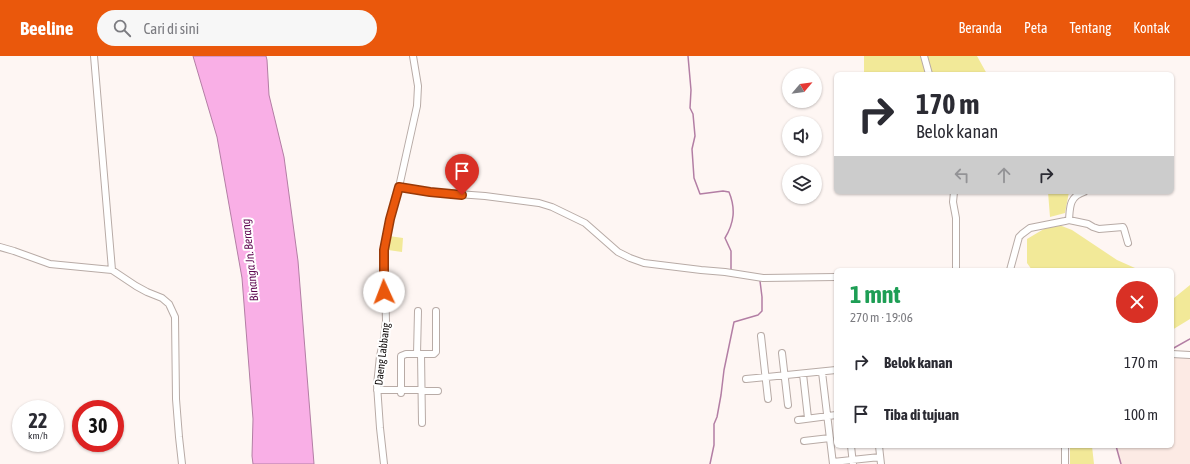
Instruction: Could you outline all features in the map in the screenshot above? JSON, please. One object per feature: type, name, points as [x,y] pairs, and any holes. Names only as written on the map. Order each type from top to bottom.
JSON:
[{"type":"street","points":[[94,56],[112,270]]},
{"type":"street","name":"Daeng Labbang","points":[[384,464],[377,392],[379,364],[386,321],[384,250],[417,106],[418,91],[414,56]]},
{"type":"street","points":[[924,56],[928,72]]},
{"type":"street","points":[[399,187],[430,192],[485,196],[539,203],[585,223],[618,252],[644,263],[725,272],[763,278],[834,277]]},
{"type":"street","points":[[954,194],[953,202],[956,218],[956,268]]},
{"type":"street","points":[[1069,220],[1072,199],[1079,194]]},
{"type":"street","points":[[1010,268],[1017,242],[1022,234],[1030,228],[1069,220],[1088,224],[1099,230],[1123,227],[1128,243]]},
{"type":"street","points":[[0,247],[50,264],[112,270],[136,286],[162,298],[169,304],[175,317],[176,398],[182,464]]},
{"type":"street","points":[[418,311],[419,354],[423,392],[422,423]]},
{"type":"street","points":[[401,391],[401,356],[406,354],[434,354],[436,352],[436,311]]},
{"type":"street","points":[[761,336],[768,399]]},
{"type":"street","points":[[782,353],[788,405]]},
{"type":"street","points":[[1174,354],[1190,355]]},
{"type":"street","points":[[746,379],[834,370]]},
{"type":"street","points":[[822,372],[833,463],[881,461],[879,448]]},
{"type":"street","points":[[803,374],[808,418]]},
{"type":"street","points":[[377,392],[438,391]]},
{"type":"street","points":[[798,420],[834,416]]},
{"type":"street","points":[[804,441],[830,438]]},
{"type":"street","points":[[851,448],[853,462]]},
{"type":"street","points":[[1065,448],[1065,464]]},
{"type":"shaded area","points":[[864,56],[977,56],[986,72],[864,72]]},
{"type":"shaded area","points":[[1048,194],[1069,194],[1065,213],[1050,217]]},
{"type":"shaded area","points":[[1054,223],[1072,230],[1117,260],[1135,268],[1031,268],[1027,263],[1027,239]]},
{"type":"shaded area","points":[[389,236],[403,238],[402,252],[388,250]]},
{"type":"shaded area","points":[[1190,285],[1190,319],[1174,329],[1174,298]]},
{"type":"shaded area","points":[[1174,356],[1190,356],[1190,464],[1121,464],[1117,448],[1174,448]]},
{"type":"shaded area","points":[[1070,448],[1092,448],[1094,464],[1070,464]]},
{"type":"water","name":"Binanga Jn. Berang","points":[[193,56],[266,56],[269,95],[284,157],[298,261],[314,464],[253,464],[253,419],[242,278],[217,137]]},
{"type":"waterway","points":[[688,56],[691,90],[690,108],[693,114],[695,136],[692,149],[694,178],[700,194],[723,191],[729,192],[733,204],[733,216],[725,238],[731,251],[731,271]]},
{"type":"waterway","points":[[710,464],[714,445],[714,424],[717,417],[724,370],[734,322],[758,315],[762,311],[760,281]]},
{"type":"waterway","points":[[1174,348],[1190,339]]},
{"type":"waterway","points":[[1117,448],[1121,464]]},
{"type":"route","points":[[384,292],[385,240],[399,187],[462,195]]}]
